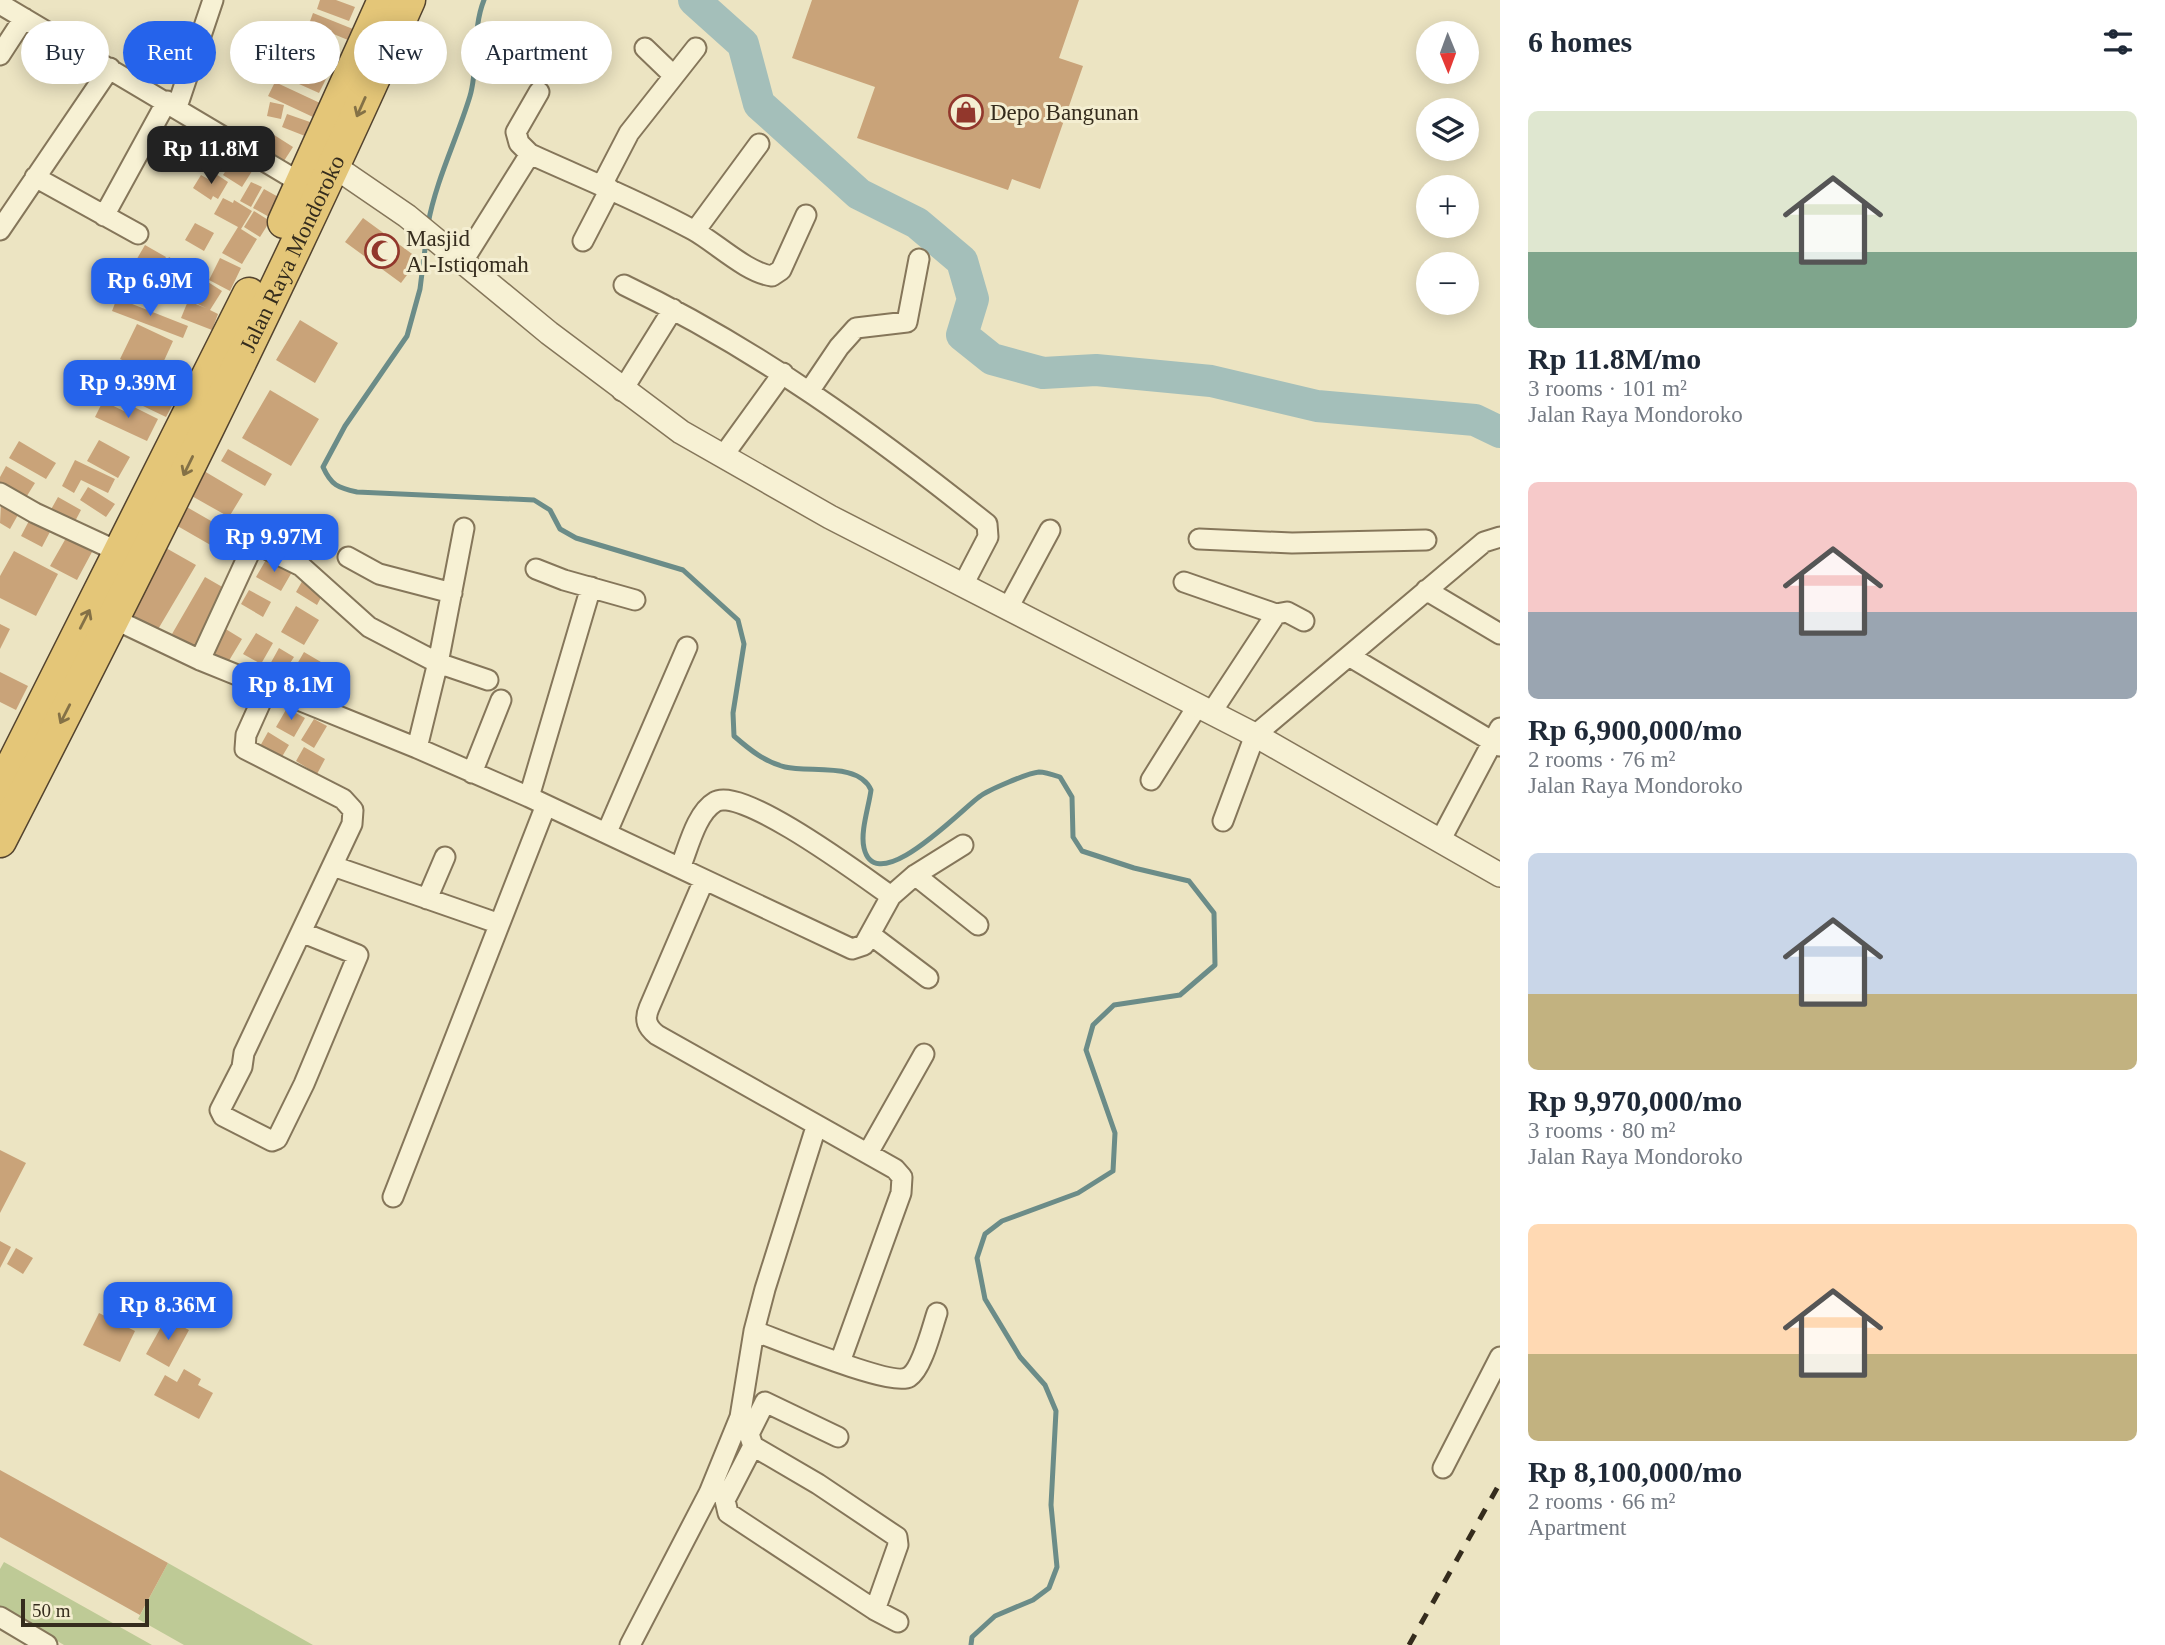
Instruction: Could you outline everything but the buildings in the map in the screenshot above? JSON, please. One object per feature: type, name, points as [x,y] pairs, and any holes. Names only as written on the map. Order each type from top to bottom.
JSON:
[{"type":"highway","name":"Jalan Raya Mondoroko","points":[[0,841],[29,759],[78,661],[119,552],[266,260],[384,0]]},
{"type":"highway","name":"Jalan Raya Mondoroko","points":[[78,661],[112,618],[334,166],[409,0]]},
{"type":"highway","name":"Jalan Raya Mondoroko","points":[[0,790],[29,759]]},
{"type":"street","points":[[104,216],[172,104],[214,0]]},
{"type":"street","points":[[0,4],[301,183]]},
{"type":"street","points":[[0,55],[24,18]]},
{"type":"street","points":[[645,48],[673,75]]},
{"type":"street","points":[[583,241],[629,133],[696,48]]},
{"type":"street","points":[[0,230],[110,68]]},
{"type":"street","points":[[539,92],[516,132],[519,143],[530,154],[606,187],[695,231],[760,272],[772,276],[781,270],[806,215]]},
{"type":"street","points":[[695,231],[759,144]]},
{"type":"street","points":[[463,261],[530,154]]},
{"type":"street","points":[[334,166],[442,243],[622,391],[723,456],[830,517],[1255,735],[1500,875]]},
{"type":"street","points":[[34,177],[138,233]]},
{"type":"street","points":[[810,390],[839,347],[856,328],[907,322],[919,259]]},
{"type":"street","points":[[624,285],[673,309],[810,390],[987,524],[989,537],[963,584]]},
{"type":"street","points":[[622,391],[673,309]]},
{"type":"street","points":[[723,456],[783,373]]},
{"type":"street","points":[[0,494],[119,552]]},
{"type":"street","points":[[417,748],[438,663],[464,528]]},
{"type":"street","points":[[1008,608],[1050,530]]},
{"type":"street","points":[[1223,821],[1255,735],[1484,542],[1500,537]]},
{"type":"street","points":[[1199,539],[1292,543],[1426,540]]},
{"type":"street","points":[[200,660],[254,543],[301,566],[369,627],[438,663],[488,680]]},
{"type":"street","points":[[348,557],[379,574],[452,593]]},
{"type":"street","points":[[536,569],[635,600]]},
{"type":"street","points":[[1184,582],[1276,614],[1287,612],[1304,621]]},
{"type":"street","points":[[393,1197],[497,923],[537,801],[591,587]]},
{"type":"street","points":[[1426,590],[1500,634]]},
{"type":"street","points":[[1151,780],[1276,614]]},
{"type":"street","points":[[112,618],[200,660],[417,748],[607,832],[852,949],[861,948],[891,897],[915,875],[963,845]]},
{"type":"street","points":[[607,832],[687,647]]},
{"type":"street","points":[[1349,656],[1497,738],[1440,841]]},
{"type":"street","points":[[268,686],[246,735],[245,749],[351,806],[352,824],[333,866],[302,932],[220,1110],[229,1120],[272,1141],[277,1139],[294,1107],[358,955],[302,932]]},
{"type":"street","points":[[472,773],[501,700]]},
{"type":"street","points":[[680,868],[707,810],[716,801],[726,799],[756,809],[833,855],[891,897]]},
{"type":"street","points":[[427,900],[445,857]]},
{"type":"street","points":[[333,866],[497,923]]},
{"type":"street","points":[[915,875],[978,925]]},
{"type":"street","points":[[704,880],[649,1008],[646,1018],[648,1027],[657,1035],[816,1127],[899,1172],[903,1187],[840,1362]]},
{"type":"street","points":[[871,934],[928,978]]},
{"type":"street","points":[[867,1153],[924,1054]]},
{"type":"street","points":[[629,1645],[734,1461],[754,1331],[782,1231],[816,1127]]},
{"type":"street","points":[[754,1331],[879,1376],[895,1379],[908,1377],[918,1366],[937,1313]]},
{"type":"street","points":[[1443,1468],[1500,1357]]},
{"type":"street","points":[[838,1437],[765,1402],[749,1434],[753,1446],[818,1484],[897,1537],[898,1545],[875,1610]]},
{"type":"street","points":[[734,1461],[753,1446]]},
{"type":"street","points":[[724,1482],[724,1505],[728,1513],[875,1610],[898,1622]]},
{"type":"street","points":[[0,1617],[47,1645]]},
{"type":"green space","points":[[4,1562],[152,1645],[64,1645],[0,1607],[0,1569]]},
{"type":"green space","points":[[168,1563],[313,1645],[184,1645],[138,1619]]},
{"type":"waterway","points":[[428,224],[436,191],[470,96],[478,23],[484,0]]},
{"type":"waterway","points":[[694,0],[743,44],[759,104],[859,194],[917,223],[962,261],[973,299],[962,335],[992,359],[1043,373],[1096,370],[1211,381],[1317,406],[1475,420],[1500,432]]},
{"type":"waterway","points":[[426,241],[420,289],[407,336],[345,426],[323,467],[332,482],[357,492],[534,500],[550,510],[560,529],[576,538],[683,570],[738,620],[744,644],[733,713],[734,736],[758,755],[778,765],[795,769],[845,772],[865,781],[871,790],[863,842],[872,861],[885,864],[901,858],[939,832],[984,794],[1026,775],[1044,772],[1060,777],[1072,797],[1073,837],[1082,851],[1134,868],[1189,881],[1214,913],[1215,965],[1180,995],[1114,1005],[1093,1025],[1086,1050],[1115,1133],[1113,1171],[1078,1193],[1002,1221],[985,1234],[977,1258],[985,1299],[1020,1357],[1045,1385],[1056,1411],[1051,1505],[1057,1567],[1049,1588],[1033,1600],[995,1616],[972,1637],[971,1645]]},
{"type":"railway","points":[[1409,1645],[1500,1483]]},
{"type":"place","name":"Depo Bangunan","points":[[966,112]]},
{"type":"place","name":"Masjid Al-Istiqomah","points":[[382,251]]}]
